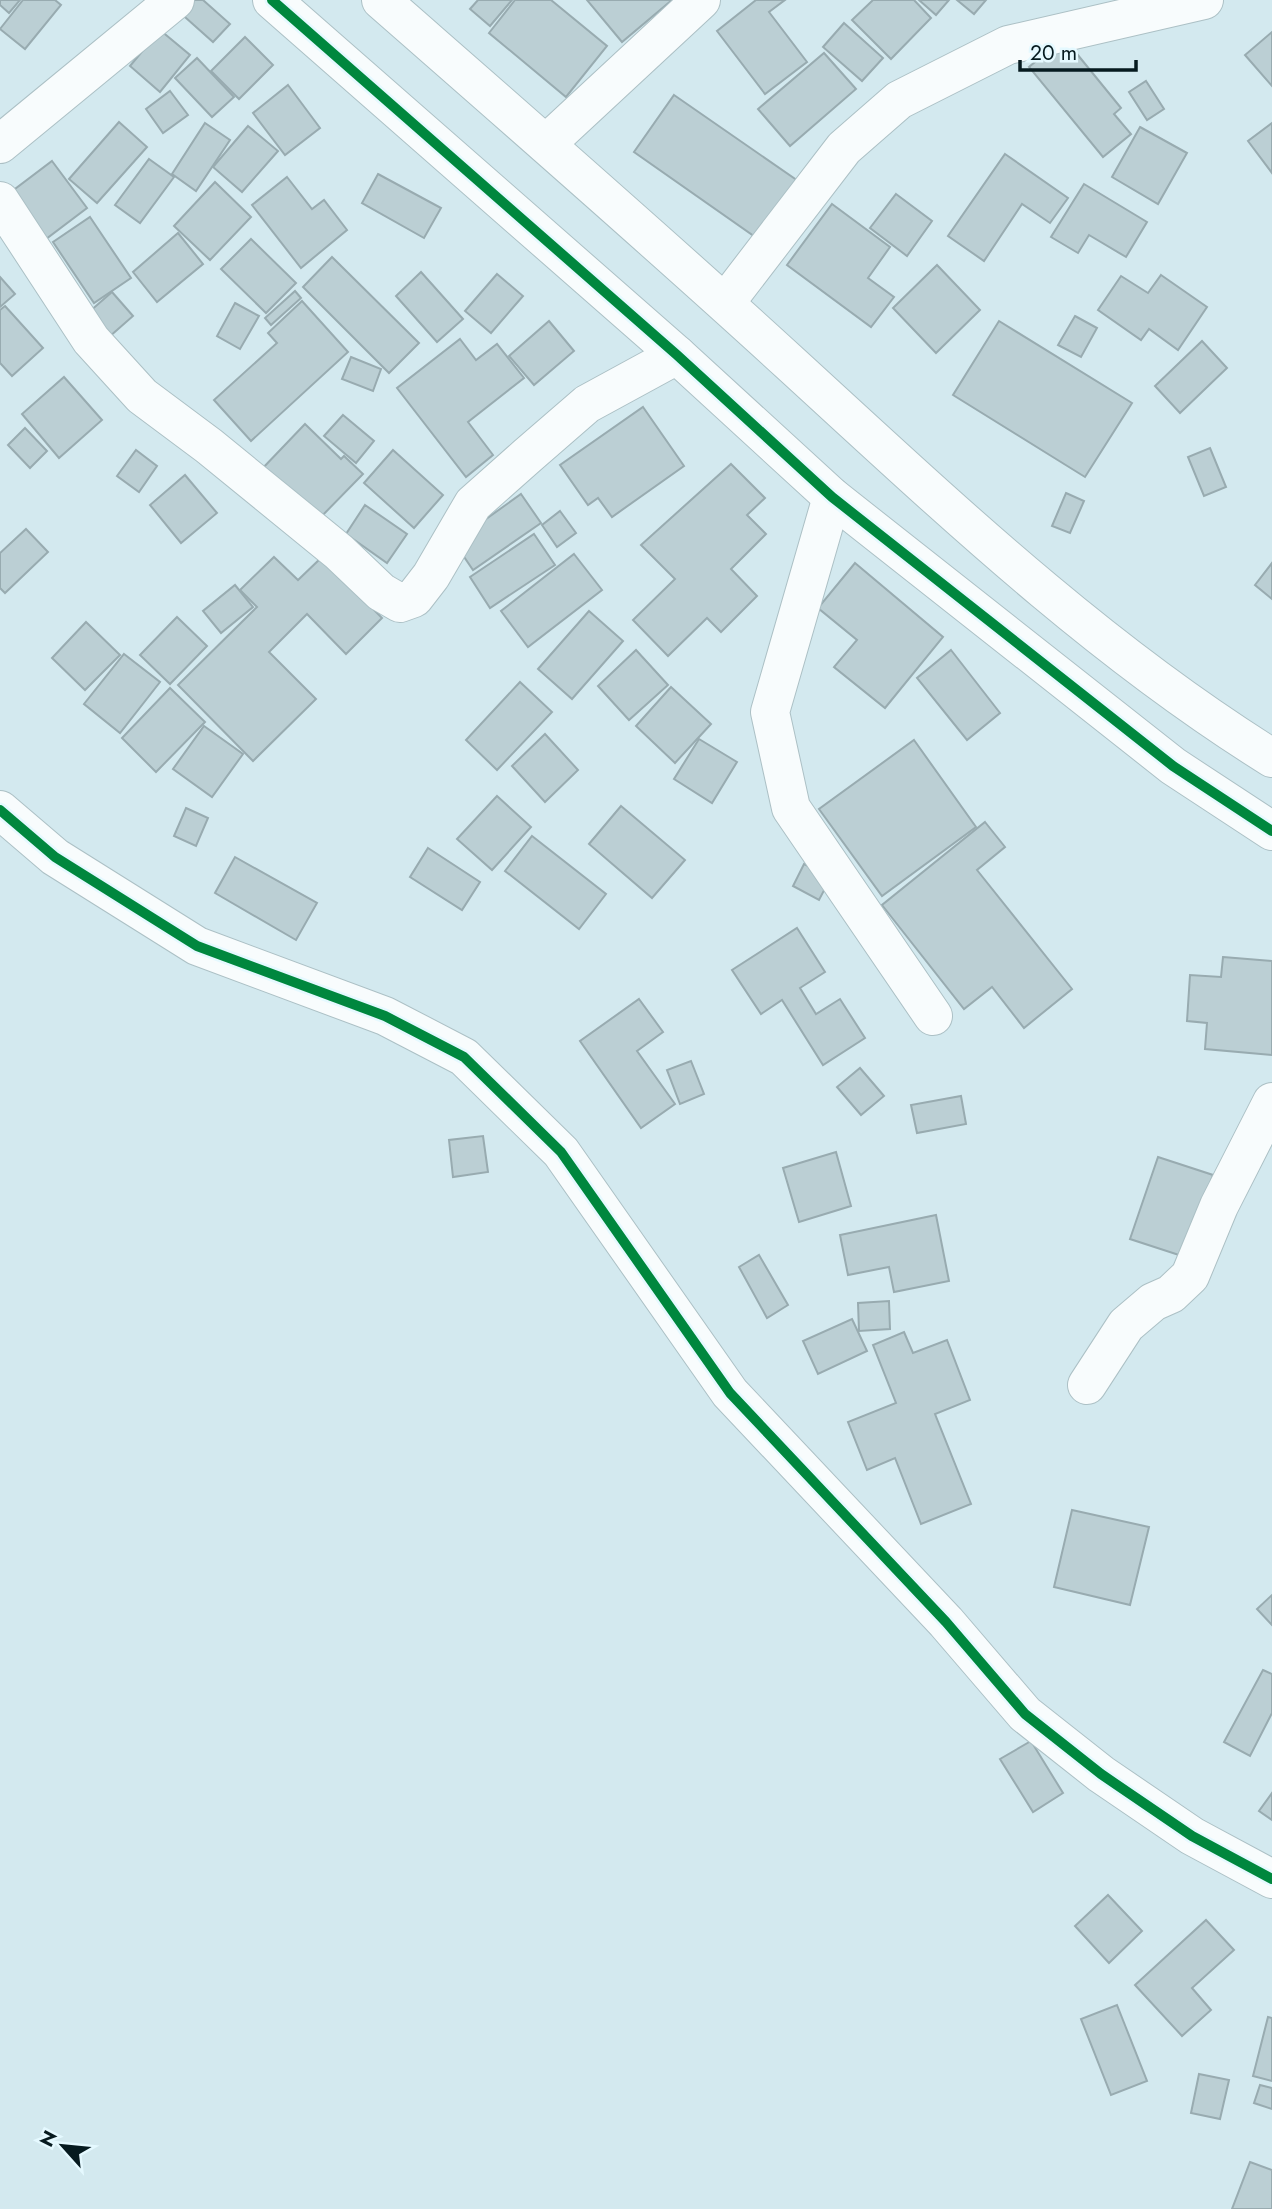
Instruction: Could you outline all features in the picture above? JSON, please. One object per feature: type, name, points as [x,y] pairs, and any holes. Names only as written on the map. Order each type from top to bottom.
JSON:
[{"type":"street","points":[[0,144],[175,0]]},
{"type":"street","points":[[272,0],[677,355],[832,497],[1173,766],[1272,831]]},
{"type":"street","points":[[381,0],[725,303],[1032,582],[1207,718],[1272,758]]},
{"type":"street","points":[[546,144],[701,0]]},
{"type":"street","points":[[725,303],[844,148],[899,100],[1008,45],[1204,0]]},
{"type":"street","points":[[0,201],[91,340],[142,396],[278,502],[339,552],[382,592],[400,603],[414,598],[431,576],[473,504],[587,404],[677,355]]},
{"type":"street","points":[[832,497],[770,712],[791,808],[933,1016]]},
{"type":"street","points":[[1173,766],[1207,718]]},
{"type":"street","points":[[0,810],[55,857],[197,946],[386,1016],[464,1057],[561,1152],[730,1393],[946,1622],[1025,1714],[1101,1774],[1192,1836],[1272,1879]]},
{"type":"street","points":[[1087,1385],[1126,1325],[1153,1301],[1171,1294],[1191,1276],[1219,1206],[1272,1102]]},
{"type":"building","points":[[0,0],[20,0],[9,13],[0,5]]},
{"type":"building","points":[[23,0],[55,0],[61,5],[25,49],[0,29]]},
{"type":"building","points":[[186,0],[203,0],[230,24],[213,42],[177,10]]},
{"type":"building","points":[[478,0],[512,0],[490,26],[470,9]]},
{"type":"building","points":[[515,0],[551,0],[607,46],[566,97],[489,33]]},
{"type":"building","points":[[587,0],[672,0],[622,42]]},
{"type":"building","points":[[756,0],[785,0],[769,12],[807,62],[765,94],[717,31]]},
{"type":"building","points":[[873,0],[914,0],[931,18],[891,59],[852,20]]},
{"type":"building","points":[[919,0],[949,0],[936,15]]},
{"type":"building","points":[[957,0],[986,0],[974,14]]},
{"type":"building","points":[[844,23],[883,58],[862,81],[823,47]]},
{"type":"building","points":[[160,30],[190,55],[160,92],[130,66]]},
{"type":"building","points":[[1272,32],[1272,86],[1245,55]]},
{"type":"building","points":[[245,37],[273,65],[239,99],[211,71]]},
{"type":"building","points":[[1064,38],[1121,108],[1114,114],[1131,134],[1103,157],[1029,67]]},
{"type":"building","points":[[824,53],[856,89],[790,146],[758,109]]},
{"type":"building","points":[[197,58],[234,97],[212,117],[175,78]]},
{"type":"building","points":[[1146,81],[1164,109],[1147,120],[1129,92]]},
{"type":"building","points":[[288,85],[320,128],[285,155],[253,113]]},
{"type":"building","points":[[170,91],[188,115],[163,133],[146,109]]},
{"type":"building","points":[[674,95],[801,183],[761,241],[634,152]]},
{"type":"building","points":[[119,122],[147,147],[97,203],[69,179]]},
{"type":"building","points":[[205,123],[230,140],[196,191],[172,174]]},
{"type":"building","points":[[1272,123],[1272,173],[1248,141]]},
{"type":"building","points":[[248,126],[278,151],[242,192],[213,167]]},
{"type":"building","points":[[1140,127],[1187,153],[1158,204],[1112,177]]},
{"type":"building","points":[[1005,154],[1068,198],[1050,223],[1022,204],[984,261],[948,236]]},
{"type":"building","points":[[149,159],[174,177],[140,223],[115,205]]},
{"type":"building","points":[[52,161],[87,208],[46,239],[11,192]]},
{"type":"building","points":[[378,174],[441,208],[424,238],[362,203]]},
{"type":"building","points":[[287,177],[312,209],[324,200],[347,230],[301,268],[252,205]]},
{"type":"building","points":[[215,182],[251,217],[210,260],[174,226]]},
{"type":"building","points":[[1084,184],[1147,222],[1126,257],[1089,235],[1078,253],[1051,237]]},
{"type":"building","points":[[896,194],[932,221],[907,256],[870,228]]},
{"type":"building","points":[[832,204],[890,247],[868,278],[894,297],[871,327],[787,265]]},
{"type":"building","points":[[90,217],[131,278],[94,303],[53,242]]},
{"type":"building","points":[[178,233],[203,264],[157,302],[133,272]]},
{"type":"building","points":[[251,239],[296,283],[266,313],[221,269]]},
{"type":"building","points":[[332,257],[419,343],[389,373],[303,287]]},
{"type":"building","points":[[937,265],[980,310],[936,353],[893,308]]},
{"type":"building","points":[[421,272],[463,319],[437,342],[396,296]]},
{"type":"building","points":[[497,274],[523,296],[491,333],[465,311]]},
{"type":"building","points":[[1161,275],[1207,307],[1178,350],[1149,329],[1141,340],[1098,310],[1121,276],[1148,293]]},
{"type":"building","points":[[0,277],[15,294],[0,307]]},
{"type":"building","points":[[295,291],[301,298],[271,325],[265,318]]},
{"type":"building","points":[[112,292],[133,316],[109,337],[89,312]]},
{"type":"building","points":[[302,301],[348,352],[251,441],[214,400],[277,343],[268,333]]},
{"type":"building","points":[[235,303],[259,316],[240,349],[217,336]]},
{"type":"building","points":[[5,306],[43,348],[12,376],[0,363],[0,310]]},
{"type":"building","points":[[1075,316],[1097,328],[1081,357],[1058,345]]},
{"type":"building","points":[[549,321],[574,351],[534,385],[509,356]]},
{"type":"building","points":[[999,321],[1132,403],[1085,477],[953,395]]},
{"type":"building","points":[[460,339],[476,360],[497,344],[524,378],[468,422],[493,455],[466,477],[397,388]]},
{"type":"building","points":[[1202,341],[1227,368],[1180,413],[1155,386]]},
{"type":"building","points":[[351,357],[381,369],[373,391],[342,379]]},
{"type":"building","points":[[64,377],[102,420],[59,458],[22,414]]},
{"type":"building","points":[[643,407],[684,466],[612,517],[598,498],[588,505],[560,465]]},
{"type":"building","points":[[343,415],[374,441],[356,463],[324,436]]},
{"type":"building","points":[[305,424],[341,459],[344,456],[363,474],[315,523],[260,471]]},
{"type":"building","points":[[25,428],[47,451],[30,468],[8,445]]},
{"type":"building","points":[[1210,448],[1226,487],[1204,496],[1188,457]]},
{"type":"building","points":[[136,450],[157,466],[139,492],[117,476]]},
{"type":"building","points":[[393,450],[443,495],[414,528],[364,483]]},
{"type":"building","points":[[731,464],[765,498],[747,515],[766,534],[731,569],[757,596],[721,632],[707,618],[668,656],[633,620],[675,579],[641,545]]},
{"type":"building","points":[[185,475],[217,513],[181,543],[150,505]]},
{"type":"building","points":[[1066,493],[1084,501],[1070,533],[1052,526]]},
{"type":"building","points":[[521,494],[541,523],[473,570],[454,542]]},
{"type":"building","points":[[365,505],[407,534],[387,563],[346,534]]},
{"type":"building","points":[[560,511],[576,533],[557,547],[542,525]]},
{"type":"building","points":[[26,529],[48,552],[5,593],[0,588],[0,553]]},
{"type":"building","points":[[534,534],[555,565],[490,608],[470,577]]},
{"type":"building","points":[[574,554],[602,590],[528,647],[501,611]]},
{"type":"building","points":[[274,557],[298,580],[322,557],[382,618],[346,654],[307,614],[269,652],[316,699],[253,761],[178,685],[257,607],[240,590]]},
{"type":"building","points":[[855,563],[943,637],[885,708],[834,667],[857,640],[818,608]]},
{"type":"building","points":[[1272,563],[1272,599],[1255,585]]},
{"type":"building","points":[[235,585],[253,607],[221,633],[203,611]]},
{"type":"building","points":[[589,611],[623,641],[572,699],[538,669]]},
{"type":"building","points":[[177,617],[207,646],[170,684],[140,655]]},
{"type":"building","points":[[86,622],[120,655],[85,690],[52,658]]},
{"type":"building","points":[[636,650],[668,685],[629,720],[598,686]]},
{"type":"building","points":[[951,650],[1000,713],[967,740],[917,678]]},
{"type":"building","points":[[124,654],[160,682],[120,733],[84,704]]},
{"type":"building","points":[[520,682],[552,712],[497,770],[466,740]]},
{"type":"building","points":[[671,687],[711,724],[675,763],[636,726]]},
{"type":"building","points":[[170,688],[205,722],[156,772],[122,738]]},
{"type":"building","points":[[204,726],[243,754],[212,797],[173,769]]},
{"type":"building","points":[[545,734],[578,770],[545,802],[512,766]]},
{"type":"building","points":[[699,739],[737,762],[712,803],[674,779]]},
{"type":"building","points":[[914,740],[976,827],[882,896],[819,809]]},
{"type":"building","points":[[497,796],[531,827],[492,870],[457,839]]},
{"type":"building","points":[[621,806],[685,860],[652,898],[589,844]]},
{"type":"building","points":[[186,808],[208,818],[196,846],[174,836]]},
{"type":"building","points":[[985,822],[1005,847],[977,870],[1072,989],[1024,1028],[992,987],[964,1009],[882,905]]},
{"type":"building","points":[[532,836],[606,894],[579,929],[505,871]]},
{"type":"building","points":[[428,848],[480,882],[462,910],[410,877]]},
{"type":"building","points":[[235,857],[317,903],[296,940],[215,893]]},
{"type":"building","points":[[804,864],[831,877],[819,900],[793,886]]},
{"type":"building","points":[[797,928],[825,972],[800,988],[816,1014],[840,999],[865,1038],[823,1065],[782,1000],[761,1014],[732,970]]},
{"type":"building","points":[[1223,957],[1272,961],[1272,1055],[1205,1049],[1207,1023],[1187,1021],[1190,975],[1221,977]]},
{"type":"building","points":[[639,999],[663,1032],[637,1051],[675,1104],[641,1128],[580,1041]]},
{"type":"building","points":[[691,1061],[704,1094],[680,1104],[667,1070]]},
{"type":"building","points":[[860,1068],[884,1096],[861,1115],[837,1087]]},
{"type":"building","points":[[961,1096],[966,1124],[917,1133],[911,1105]]},
{"type":"building","points":[[483,1136],[488,1172],[453,1177],[449,1140]]},
{"type":"building","points":[[836,1152],[851,1206],[799,1222],[783,1168]]},
{"type":"building","points":[[1158,1157],[1213,1175],[1185,1257],[1130,1239]]},
{"type":"building","points":[[936,1215],[949,1281],[894,1292],[889,1267],[848,1275],[840,1235]]},
{"type":"building","points":[[759,1255],[788,1305],[767,1318],[739,1267]]},
{"type":"building","points":[[889,1301],[890,1329],[859,1331],[858,1303]]},
{"type":"building","points":[[852,1319],[867,1351],[818,1374],[803,1341]]},
{"type":"building","points":[[904,1332],[913,1353],[947,1340],[970,1400],[935,1414],[971,1504],[921,1524],[895,1458],[867,1470],[848,1422],[896,1403],[873,1345]]},
{"type":"building","points":[[1072,1510],[1149,1527],[1130,1605],[1054,1587]]},
{"type":"building","points":[[1272,1595],[1272,1625],[1257,1609]]},
{"type":"building","points":[[1263,1670],[1272,1674],[1272,1713],[1250,1756],[1224,1742]]},
{"type":"building","points":[[1031,1741],[1063,1793],[1033,1812],[1000,1759]]},
{"type":"building","points":[[1272,1793],[1272,1820],[1259,1811]]},
{"type":"building","points":[[1108,1895],[1142,1931],[1109,1963],[1075,1926]]},
{"type":"building","points":[[1206,1920],[1234,1950],[1192,1988],[1211,2010],[1182,2036],[1135,1985]]},
{"type":"building","points":[[1117,2005],[1147,2081],[1111,2095],[1081,2019]]},
{"type":"building","points":[[1268,2017],[1272,2018],[1272,2081],[1253,2076]]},
{"type":"building","points":[[1199,2074],[1229,2080],[1220,2119],[1191,2113]]},
{"type":"building","points":[[1260,2085],[1272,2088],[1272,2109],[1254,2103]]},
{"type":"building","points":[[1250,2162],[1272,2170],[1272,2209],[1232,2209]]},
{"type":"cycle path","points":[[272,0],[677,355],[832,497],[1173,766],[1272,831]]},
{"type":"cycle path","points":[[0,810],[55,857],[197,946],[385,1016],[464,1057],[561,1152],[730,1393],[946,1622],[1025,1714],[1101,1774],[1192,1836],[1272,1879]]}]
